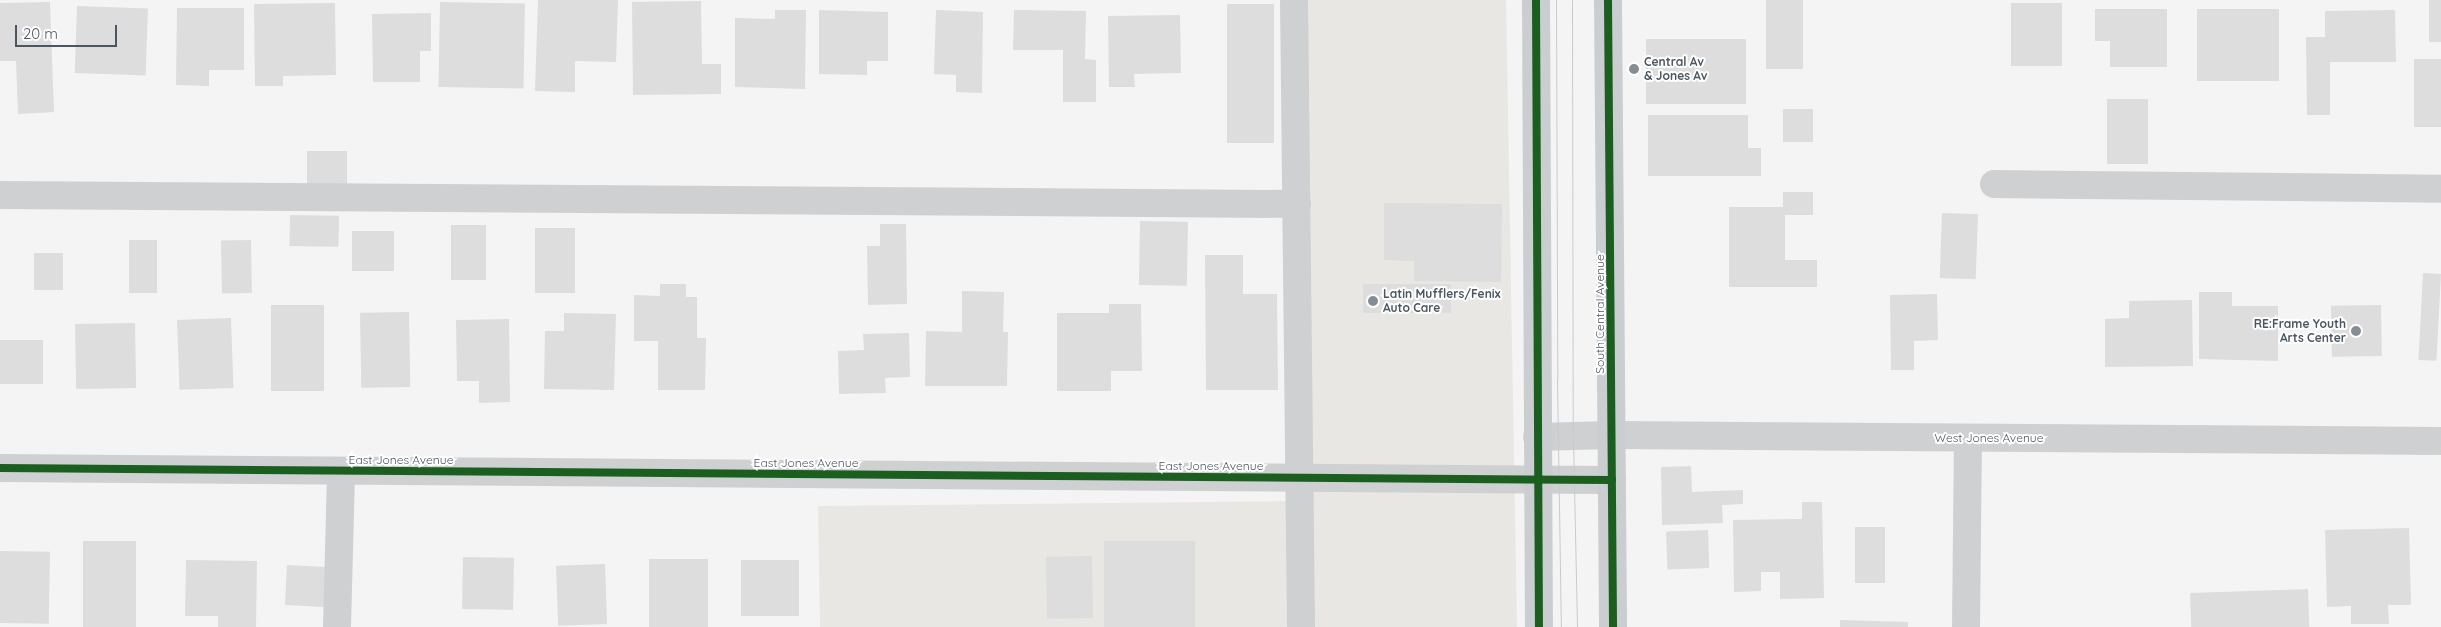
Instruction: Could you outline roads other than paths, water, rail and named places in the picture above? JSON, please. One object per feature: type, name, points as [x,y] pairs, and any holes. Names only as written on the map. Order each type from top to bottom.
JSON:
[{"type":"main road","points":[[1536,0],[1539,627]]},
{"type":"main road","name":"South Central Avenue","points":[[1608,0],[1613,627]]},
{"type":"street","points":[[1294,0],[1301,478],[1301,627]]},
{"type":"street","points":[[1994,184],[2441,189]]},
{"type":"street","points":[[0,195],[1297,204]]},
{"type":"street","name":"West Jones Avenue","points":[[1537,436],[2441,441]]},
{"type":"street","points":[[1966,627],[1968,438]]},
{"type":"street","name":"East Jones Avenue","points":[[0,468],[1612,480]]},
{"type":"street","points":[[337,627],[341,471]]},
{"type":"tram line","points":[[1556,0],[1557,379],[1561,627]]},
{"type":"tram line","points":[[1572,0],[1573,436],[1577,627]]},
{"type":"place","name":"Central Av & Jones Av","points":[[1634,69]]},
{"type":"place","name":"Latin Mufflers/Fenix Auto Care","points":[[1373,301]]},
{"type":"place","name":"RE:Frame Youth Arts Center","points":[[2356,331]]}]
